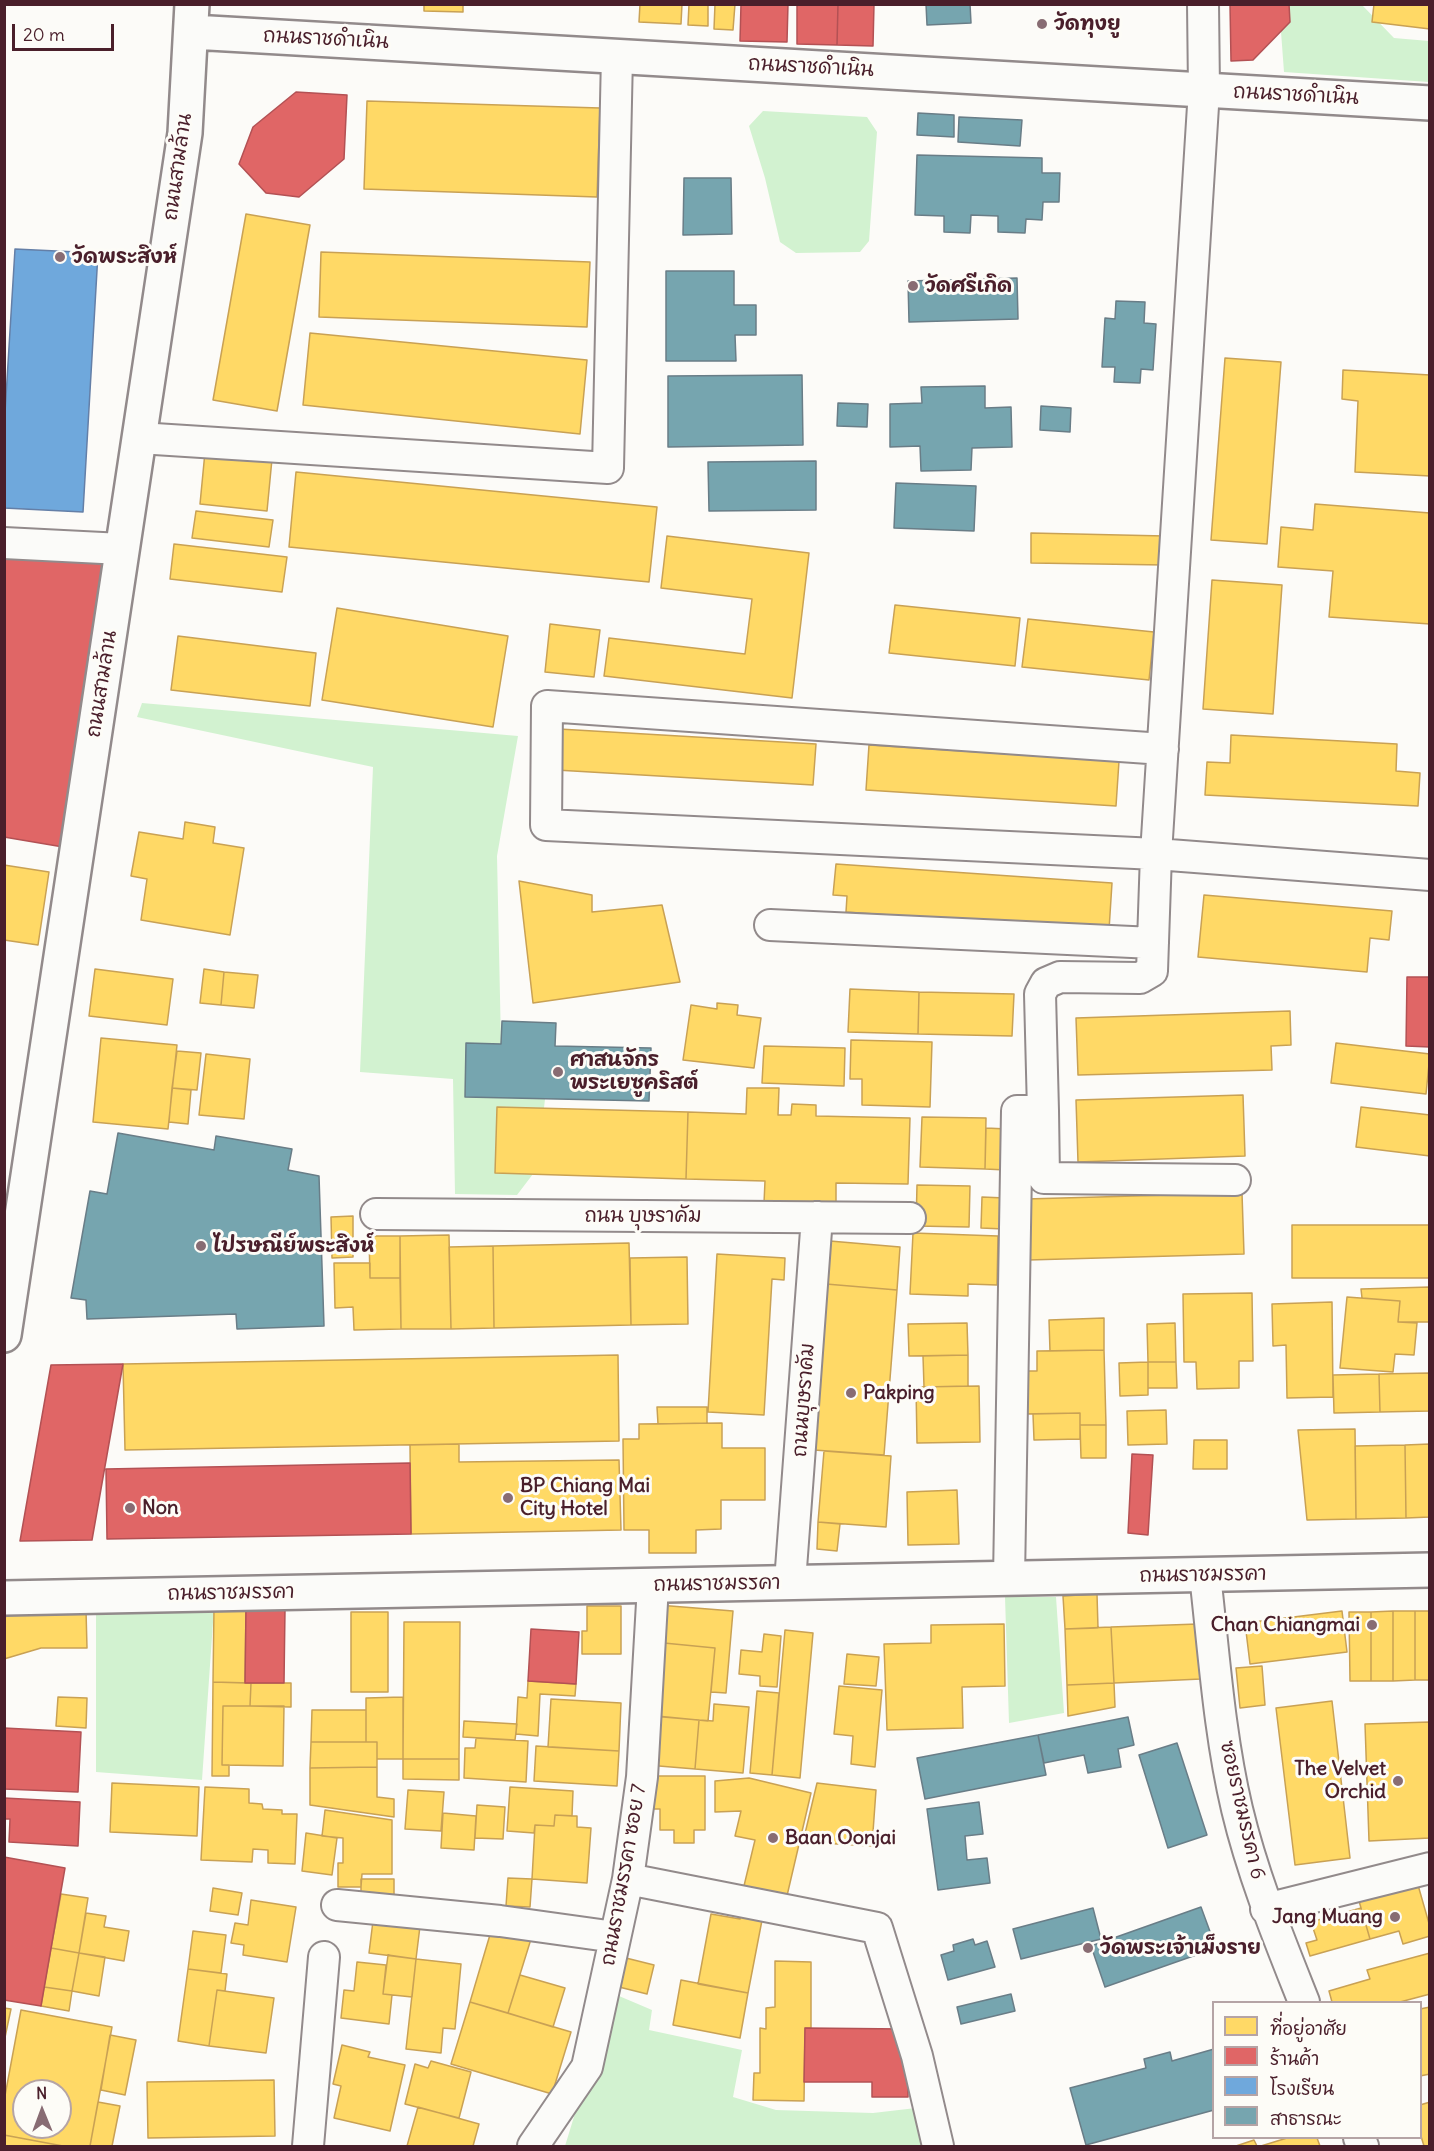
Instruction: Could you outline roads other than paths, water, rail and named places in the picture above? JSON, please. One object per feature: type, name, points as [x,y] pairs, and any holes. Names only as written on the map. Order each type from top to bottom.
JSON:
[{"type":"street","points":[[1203,4],[1204,90],[1156,854],[1152,971],[1140,978],[1060,977],[1046,983],[1040,994],[1044,1178],[1235,1180]]},
{"type":"street","name":"ถนนราชดำเนิน","points":[[192,18],[617,56],[1430,103]]},
{"type":"street","name":"ถนนสามล้าน","points":[[4,1335],[10,1256],[122,549],[185,133],[192,18]]},
{"type":"street","points":[[139,438],[608,468],[617,56]]},
{"type":"street","points":[[4,543],[122,549]]},
{"type":"street","points":[[1163,749],[547,706],[546,825],[1156,854],[1430,875]]},
{"type":"street","points":[[770,925],[1153,943]]},
{"type":"street","points":[[1009,1578],[1017,1111],[1043,1111]]},
{"type":"street","name":"ถนน บุษราคัม","points":[[376,1214],[910,1218]]},
{"type":"street","name":"ถนนบุษราคัม","points":[[790,1582],[817,1217]]},
{"type":"street","name":"ถนนราชมรรคา","points":[[4,1598],[1430,1570]]},
{"type":"street","name":"ซอยราชมรรคา 6","points":[[1206,1575],[1227,1752],[1237,1809],[1266,1908],[1304,2001]]},
{"type":"street","name":"ถนนราชมรรคา ซอย 7","points":[[539,2145],[587,2067],[628,1879],[642,1778],[653,1585]]},
{"type":"street","points":[[1266,1908],[1430,1868]]},
{"type":"street","points":[[628,1879],[877,1928],[917,2056],[938,2146]]},
{"type":"street","points":[[337,1905],[500,1921],[615,1937]]},
{"type":"street","points":[[308,2146],[324,1958]]},
{"type":"place","name":"วัดทุงยู","points":[[1042,24]]},
{"type":"place","name":"วัดพระสิงห์","points":[[60,257]]},
{"type":"place","name":"วัดศรีเกิด","points":[[913,286]]},
{"type":"place","name":"ศาสนจักร พระเยซูคริสต์","points":[[558,1072]]},
{"type":"place","name":"ไปรษณีย์พระสิงห์","points":[[201,1246]]},
{"type":"place","name":"Pakping","points":[[851,1393]]},
{"type":"place","name":"BP Chiang Mai City Hotel","points":[[508,1498]]},
{"type":"place","name":"Non","points":[[130,1508]]},
{"type":"place","name":"Chan Chiangmai","points":[[1372,1625]]},
{"type":"place","name":"The Velvet Orchid","points":[[1398,1781]]},
{"type":"place","name":"Baan Oonjai","points":[[773,1838]]},
{"type":"place","name":"Jang Muang","points":[[1395,1917]]},
{"type":"place","name":"วัดพระเจ้าเม็งราย","points":[[1088,1948]]}]
